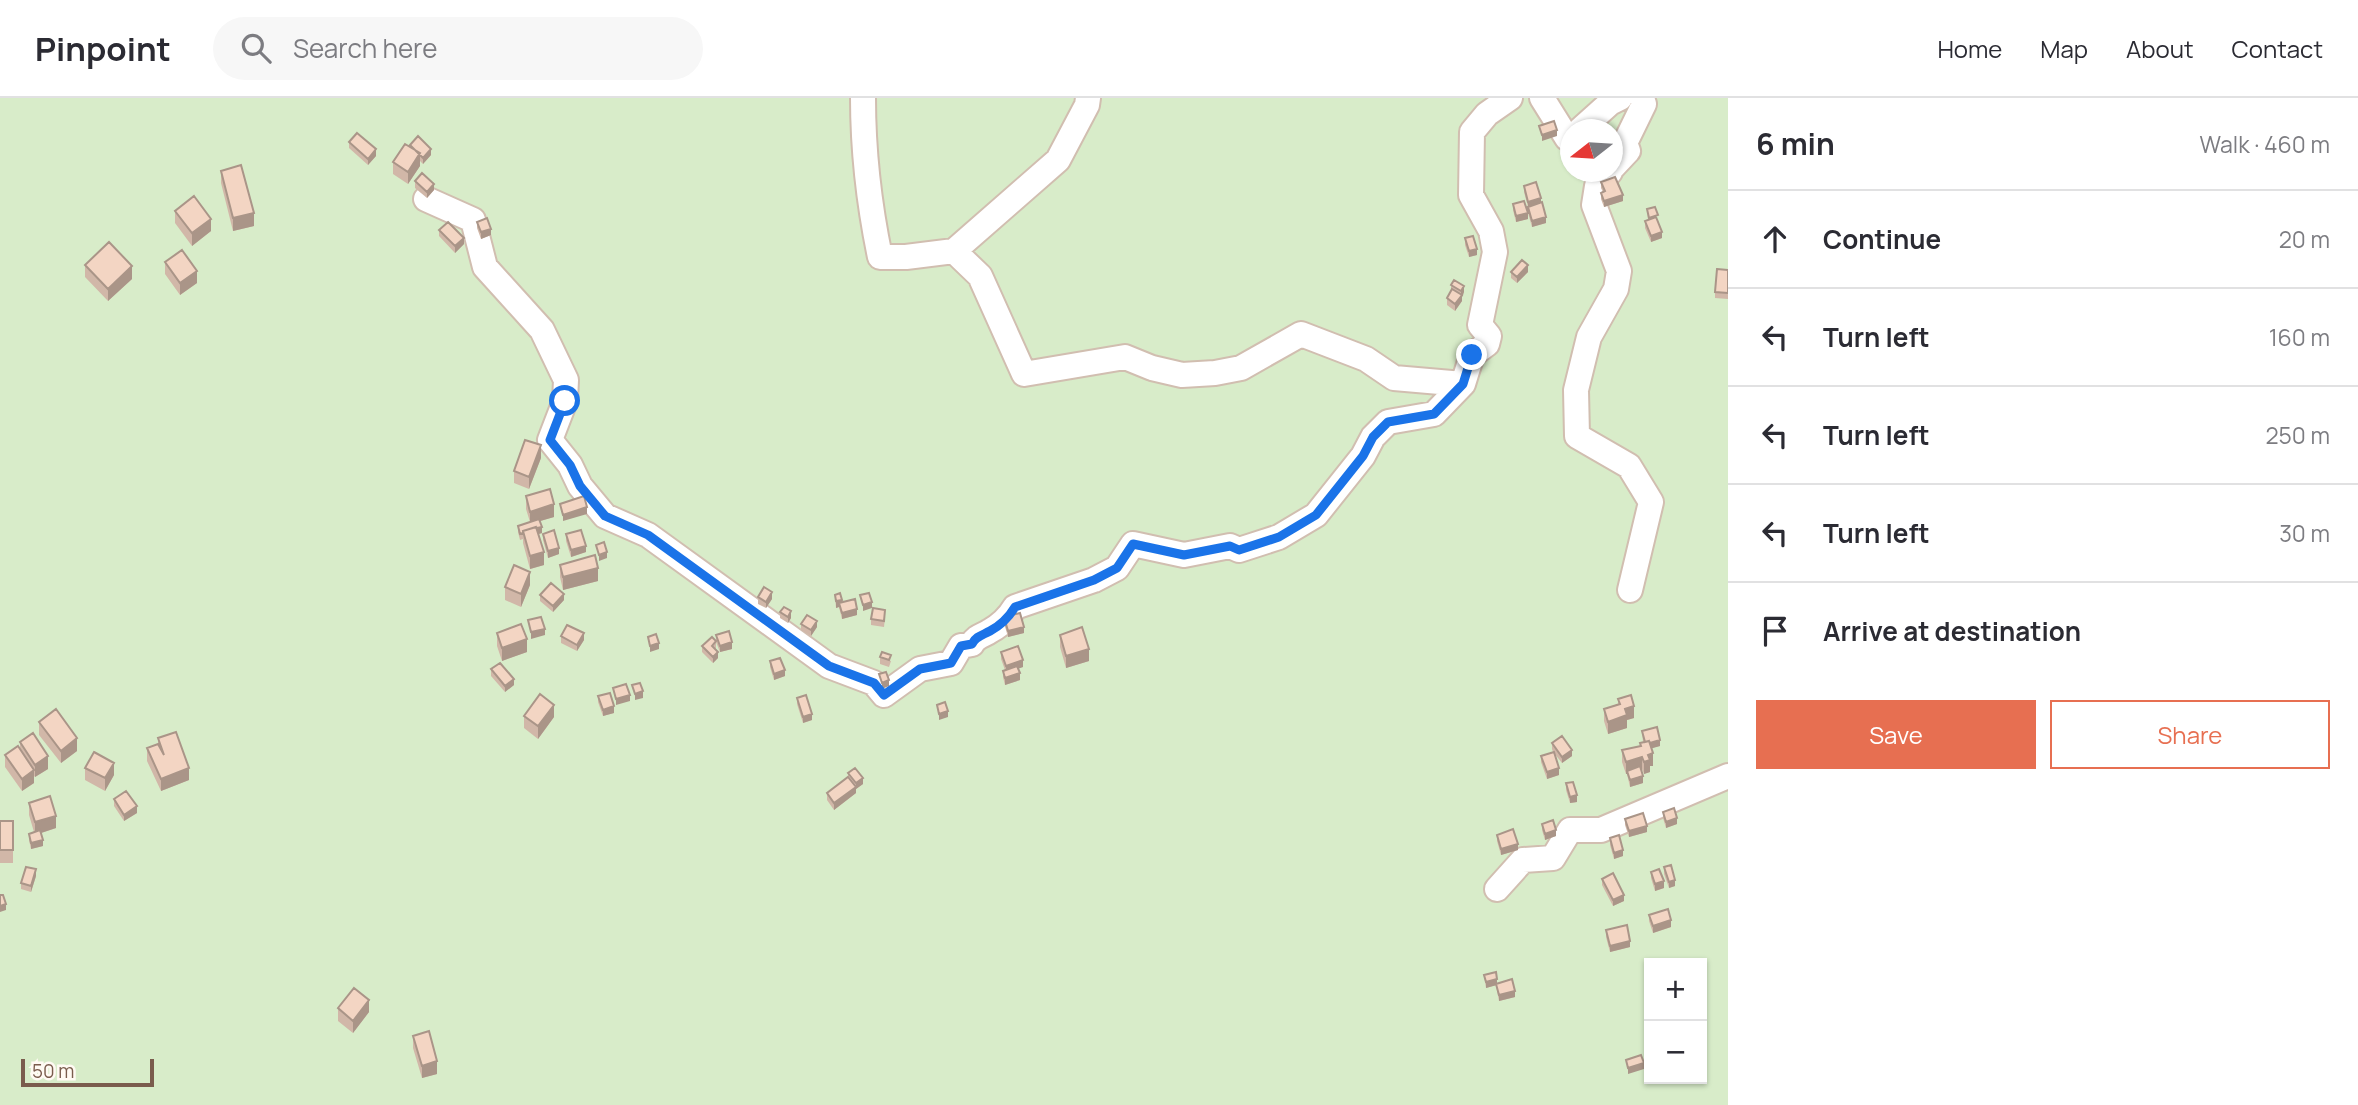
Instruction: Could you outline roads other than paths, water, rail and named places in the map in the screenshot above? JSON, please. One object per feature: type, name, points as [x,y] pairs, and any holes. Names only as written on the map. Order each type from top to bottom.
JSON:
[{"type":"street","points":[[863,98],[870,209],[880,257],[906,257],[954,251],[1058,160],[1087,105],[1088,98]]},
{"type":"street","points":[[426,199],[473,220],[485,267],[542,330],[566,380],[565,401],[550,440],[570,465],[580,486],[605,516],[648,535],[829,666],[874,683],[884,695],[920,669],[951,663],[961,646],[972,644],[975,638],[991,631],[1009,617],[1015,607],[1094,580],[1117,568],[1133,544],[1184,555],[1230,546],[1239,550],[1279,537],[1316,515],[1363,456],[1373,437],[1388,422],[1434,414],[1463,384],[1472,355],[1487,344],[1489,336],[1480,325],[1495,252],[1491,231],[1471,195],[1472,132],[1487,114],[1510,98]]},
{"type":"street","points":[[1542,98],[1560,127]]},
{"type":"street","points":[[1592,119],[1620,98]]},
{"type":"street","points":[[1623,157],[1628,151],[1625,143],[1644,104],[1642,98]]},
{"type":"street","points":[[1600,182],[1597,186],[1594,205],[1619,271],[1616,289],[1589,337],[1576,390],[1577,436],[1629,466],[1651,502],[1630,590]]},
{"type":"street","points":[[954,251],[980,276],[1024,374],[1125,357],[1152,368],[1182,375],[1215,373],[1241,368],[1301,334],[1366,359],[1394,378],[1463,384]]},
{"type":"street","points":[[1497,889],[1523,860],[1553,858],[1570,830],[1601,830],[1728,776]]}]
